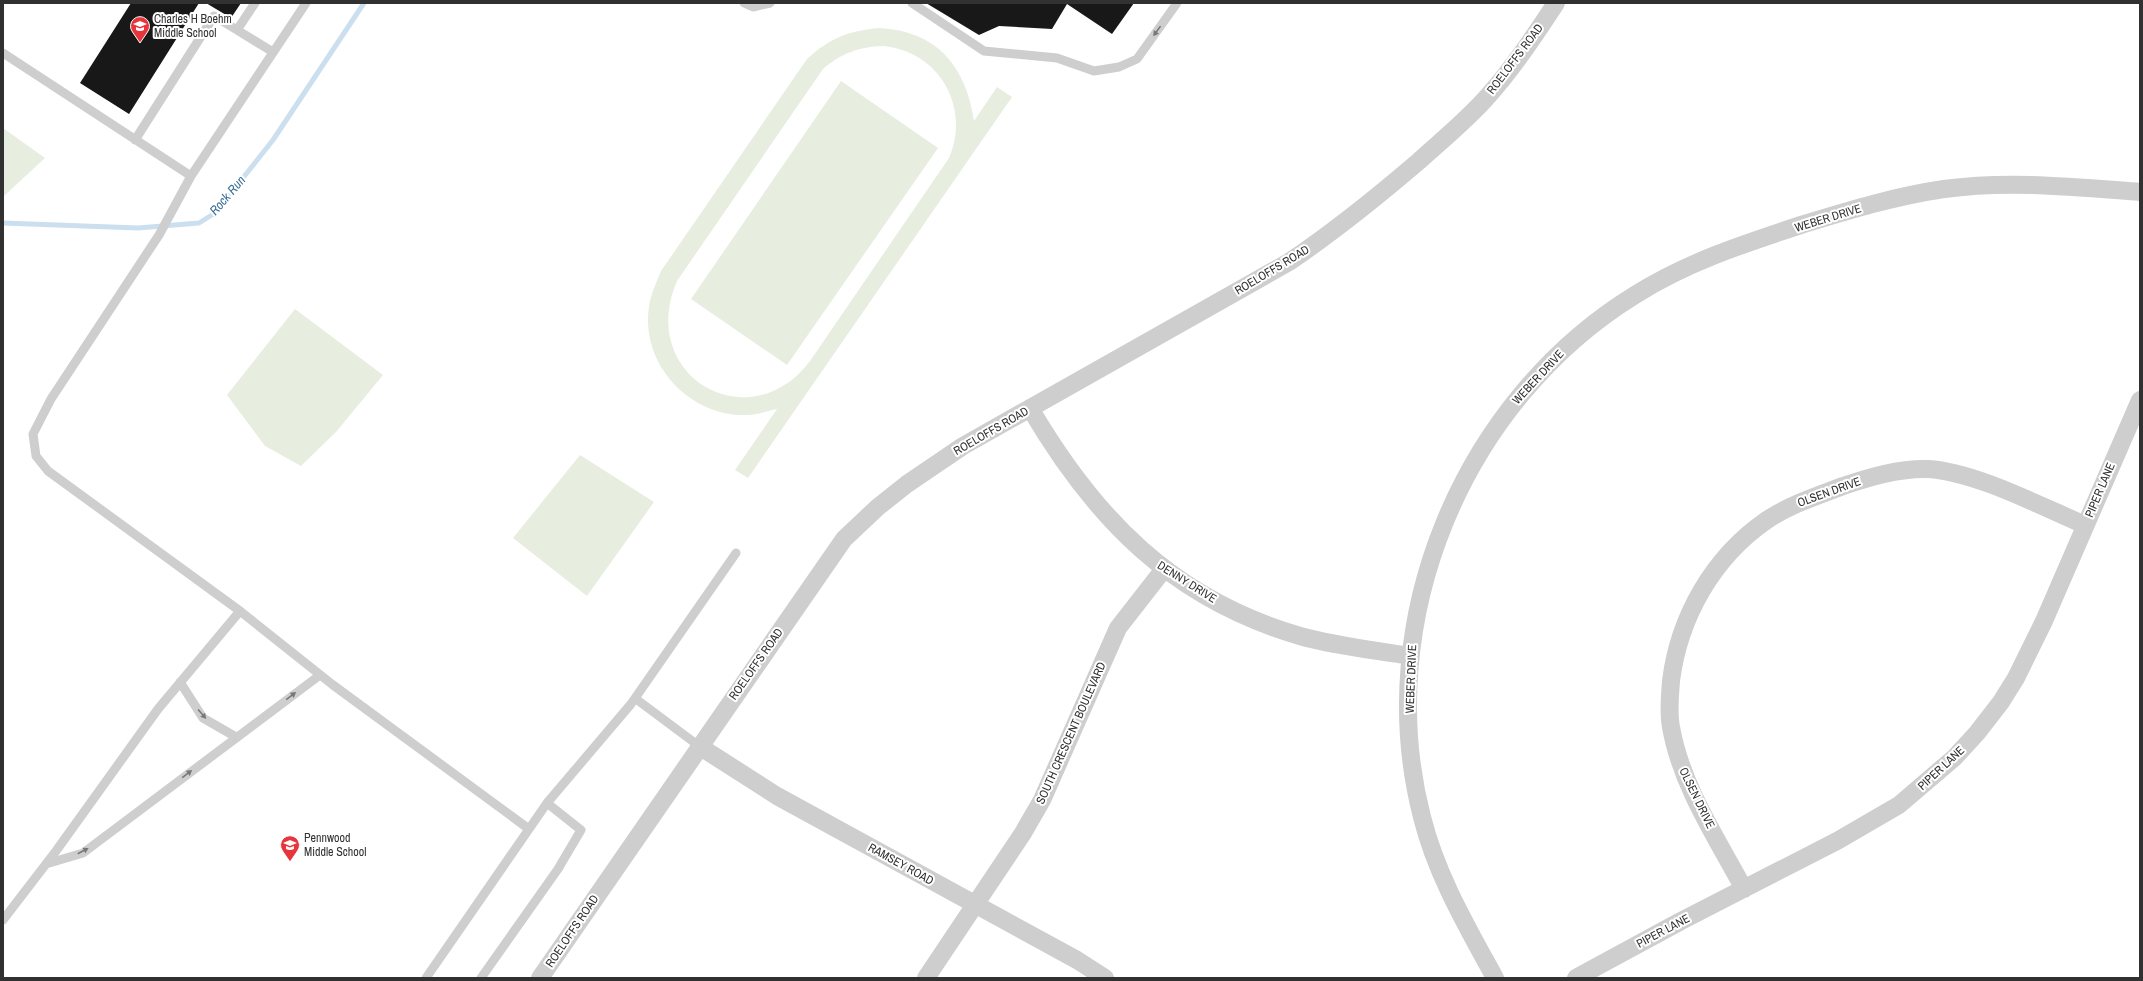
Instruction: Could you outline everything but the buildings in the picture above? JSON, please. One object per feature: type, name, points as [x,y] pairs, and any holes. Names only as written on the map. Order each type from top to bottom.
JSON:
[{"type":"street","name":"ROELOFFS ROAD","points":[[540,978],[699,746],[844,539],[878,507],[934,464],[1289,262],[1328,236],[1372,202],[1466,120],[1493,90],[1526,48],[1556,3]]},
{"type":"street","name":"WEBER DRIVE","points":[[1495,978],[1456,905],[1436,858],[1422,818],[1410,738],[1408,694],[1410,656],[1419,600],[1444,522],[1464,480],[1511,406],[1562,351],[1634,296],[1697,262],[1779,232],[1901,197],[1943,189],[1985,185],[2034,185],[2140,192]]},
{"type":"street","name":"PIPER LANE","points":[[1576,978],[1837,841],[1899,805],[1954,758],[1982,727],[2016,678],[2044,621],[2140,400]]},
{"type":"street","name":"DENNY DRIVE","points":[[1030,408],[1062,459],[1085,491],[1126,537],[1179,580],[1224,605],[1269,626],[1301,636],[1335,644],[1410,656]]},
{"type":"street","name":"OLSEN DRIVE","points":[[1744,889],[1689,786],[1677,754],[1670,725],[1670,695],[1674,662],[1688,617],[1700,591],[1740,542],[1767,520],[1801,501],[1861,480],[1900,471],[1926,469],[1949,472],[1975,480],[2085,525]]},
{"type":"street","name":"SOUTH CRESCENT BOULEVARD","points":[[926,978],[1023,833],[1042,800],[1118,628],[1164,569]]},
{"type":"street","name":"RAMSEY ROAD","points":[[699,746],[777,796],[1077,960],[1105,978]]},
{"type":"lane","points":[[237,30],[255,3]]},
{"type":"lane","points":[[306,3],[191,176],[159,235],[51,399],[33,434],[36,456],[48,471],[240,611],[320,675],[529,829]]},
{"type":"lane","points":[[744,3],[753,7],[770,3]]},
{"type":"lane","points":[[912,3],[984,51],[1057,58],[1094,71],[1119,67],[1137,59],[1177,3]]},
{"type":"lane","points":[[135,140],[214,16],[273,52]]},
{"type":"lane","points":[[3,53],[191,176]]},
{"type":"lane","points":[[426,978],[547,803],[636,699],[736,553]]},
{"type":"lane","points":[[3,920],[46,864],[158,709],[240,611]]},
{"type":"lane","points":[[46,864],[83,853],[320,675]]},
{"type":"lane","points":[[180,682],[203,718],[236,737]]},
{"type":"lane","points":[[636,699],[699,746]]},
{"type":"lane","points":[[481,978],[558,868],[581,830],[547,803]]},
{"type":"shaded area","points":[[879,28],[917,36],[932,44],[945,55],[956,68],[964,84],[970,101],[974,121],[997,87],[1012,97],[748,478],[735,470],[777,409],[751,415],[726,413],[706,407],[689,397],[673,383],[661,367],[652,348],[648,327],[651,297],[661,271],[807,59],[824,46],[840,37],[868,29]],"holes":[[[883,46],[903,50],[920,58],[934,70],[945,85],[953,101],[956,120],[955,139],[949,158],[810,361],[785,384],[758,396],[731,396],[706,387],[685,370],[672,345],[668,315],[677,281],[823,69],[830,63],[858,49]]]},
{"type":"shaded area","points":[[841,81],[938,148],[787,365],[691,299]]},
{"type":"shaded area","points":[[3,128],[45,158],[3,197]]},
{"type":"shaded area","points":[[295,309],[383,375],[336,432],[301,466],[265,446],[227,395]]},
{"type":"shaded area","points":[[580,455],[654,502],[587,596],[513,538]]},
{"type":"waterway","name":"Rock Run","points":[[3,223],[138,228],[199,223],[215,213],[273,140],[364,3]]},
{"type":"place","name":"Charles H Boehm Middle School","points":[[140,43]]},
{"type":"place","name":"Pennwood Middle School","points":[[290,862]]}]
